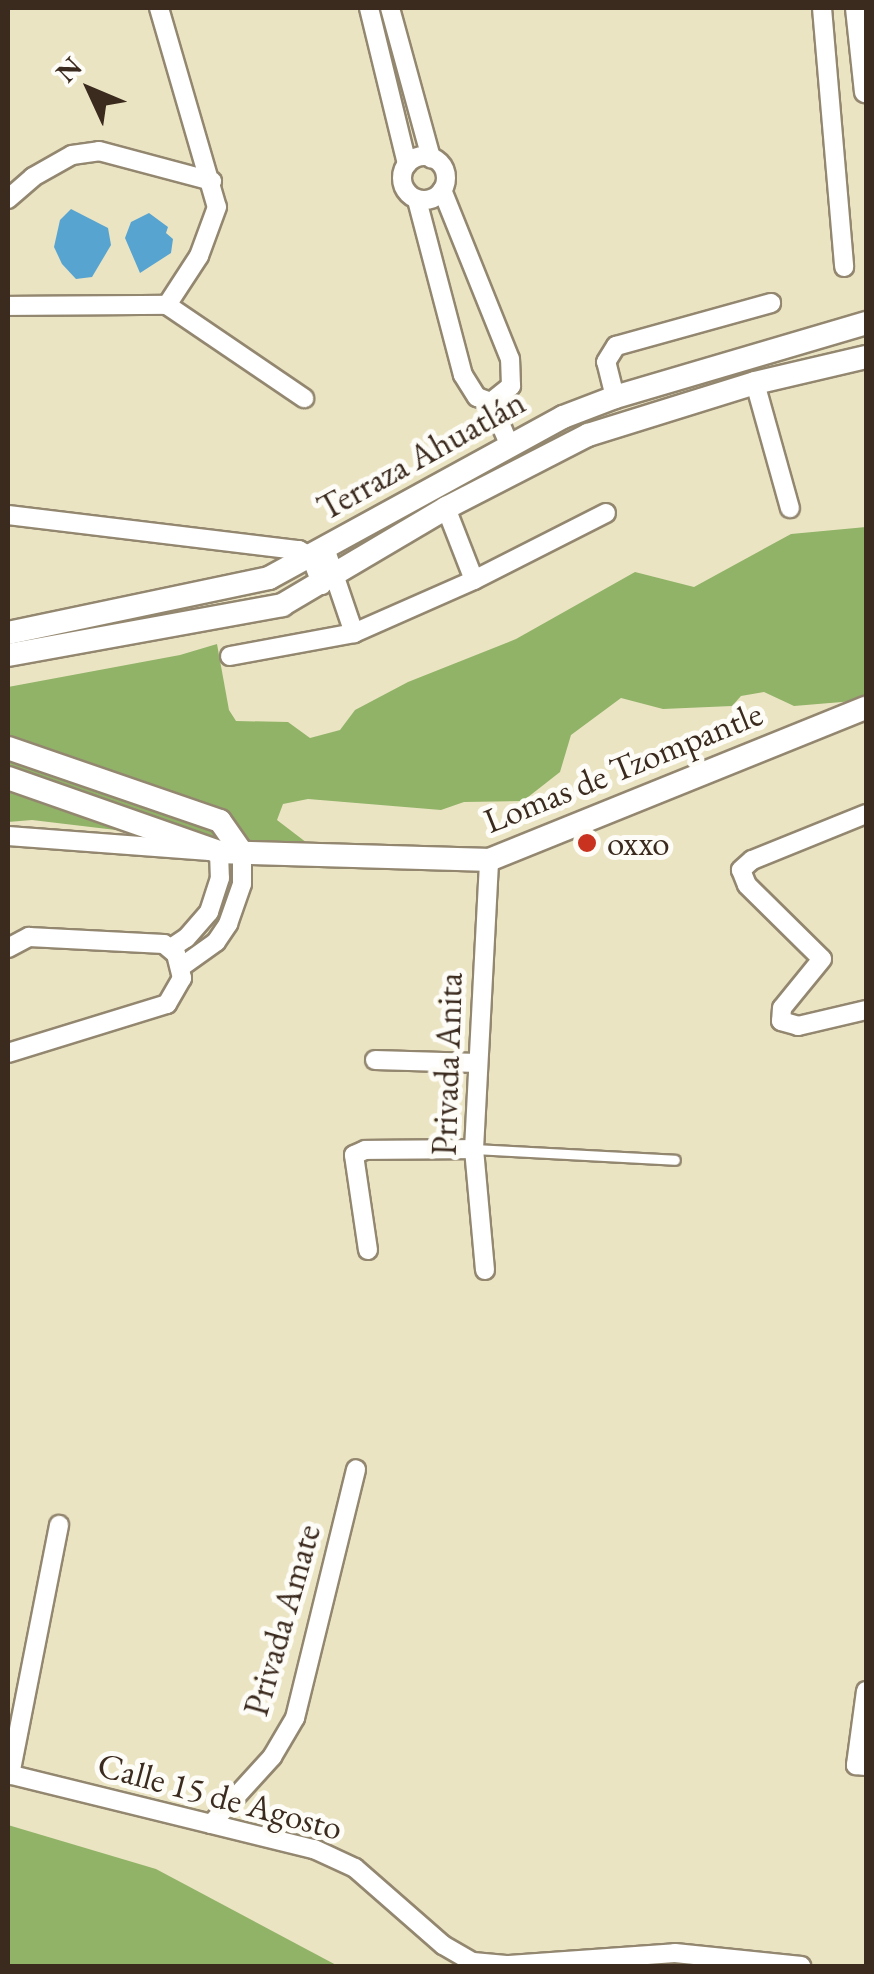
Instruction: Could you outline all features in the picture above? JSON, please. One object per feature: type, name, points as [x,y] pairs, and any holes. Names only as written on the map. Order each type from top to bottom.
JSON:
[{"type":"street","points":[[159,8],[218,207],[214,224],[167,305]]},
{"type":"street","points":[[369,8],[407,164],[402,185],[417,200],[463,375],[471,391],[496,400],[514,442]]},
{"type":"street","points":[[390,8],[431,158],[445,171],[442,190],[510,359],[513,377],[496,400]]},
{"type":"street","points":[[822,8],[844,267]]},
{"type":"street","points":[[858,8],[866,92]]},
{"type":"street","points":[[8,199],[33,177],[72,155],[99,151],[212,180]]},
{"type":"street","points":[[407,164],[418,157],[431,158]]},
{"type":"street","points":[[417,200],[432,199],[442,190]]},
{"type":"street","points":[[615,397],[606,362],[616,346],[771,303]]},
{"type":"street","points":[[8,306],[167,305],[304,398]]},
{"type":"street","name":"Terraza Ahuatlán","points":[[8,633],[269,578],[514,442],[615,397],[841,328],[866,324]]},
{"type":"street","points":[[841,328],[842,360]]},
{"type":"street","name":"Terraza Ahuatlán","points":[[8,655],[282,604],[328,581],[446,508],[588,435],[755,383],[866,357]]},
{"type":"street","points":[[755,383],[790,508]]},
{"type":"street","points":[[446,508],[474,580]]},
{"type":"street","points":[[230,656],[354,633],[474,580],[606,513]]},
{"type":"street","points":[[8,515],[318,552],[354,633]]},
{"type":"street","name":"Lomas de Tzompantle","points":[[231,852],[489,860],[866,708]]},
{"type":"street","points":[[8,748],[220,821],[242,884],[228,924],[200,956],[177,958],[8,932]]},
{"type":"street","points":[[8,778],[231,852]]},
{"type":"street","points":[[866,814],[752,860],[741,870],[747,885],[822,958],[782,1008],[781,1021],[798,1026],[866,1010]]},
{"type":"street","points":[[8,836],[231,852]]},
{"type":"street","name":"Privada Anita","points":[[484,1270],[474,1148],[489,860]]},
{"type":"street","points":[[8,948],[29,937]]},
{"type":"street","points":[[8,1053],[167,1004],[180,986],[177,958]]},
{"type":"street","points":[[375,1060],[478,1062]]},
{"type":"street","points":[[368,1250],[354,1155],[366,1150],[474,1148]]},
{"type":"street","name":"Privada Amate","points":[[211,1824],[272,1757],[294,1718],[356,1469]]},
{"type":"street","points":[[9,1774],[59,1525]]},
{"type":"street","points":[[866,1691],[856,1764],[866,1766]]},
{"type":"street","name":"Calle 15 de Agosto","points":[[9,1774],[314,1849],[356,1868],[443,1945],[473,1962],[509,1964],[675,1952],[801,1966]]},
{"type":"lane","points":[[474,1148],[675,1160]]},
{"type":"green space","points":[[866,527],[866,700],[794,706],[764,692],[741,696],[732,706],[663,709],[621,698],[571,735],[560,772],[523,801],[464,802],[441,810],[308,799],[283,804],[277,820],[311,846],[275,849],[32,820],[8,822],[8,687],[180,655],[217,644],[229,710],[236,721],[288,722],[310,738],[340,730],[355,710],[408,682],[516,639],[635,572],[694,587],[791,534]]},
{"type":"green space","points":[[8,1825],[156,1869],[338,1966],[8,1966]]},
{"type":"water","points":[[71,209],[108,228],[111,245],[92,277],[76,279],[62,264],[54,247],[60,220]]},
{"type":"water","points":[[149,213],[168,227],[166,233],[173,239],[171,253],[140,273],[125,238],[131,222]]},
{"type":"place","name":"oxxo","points":[[587,843]]}]
